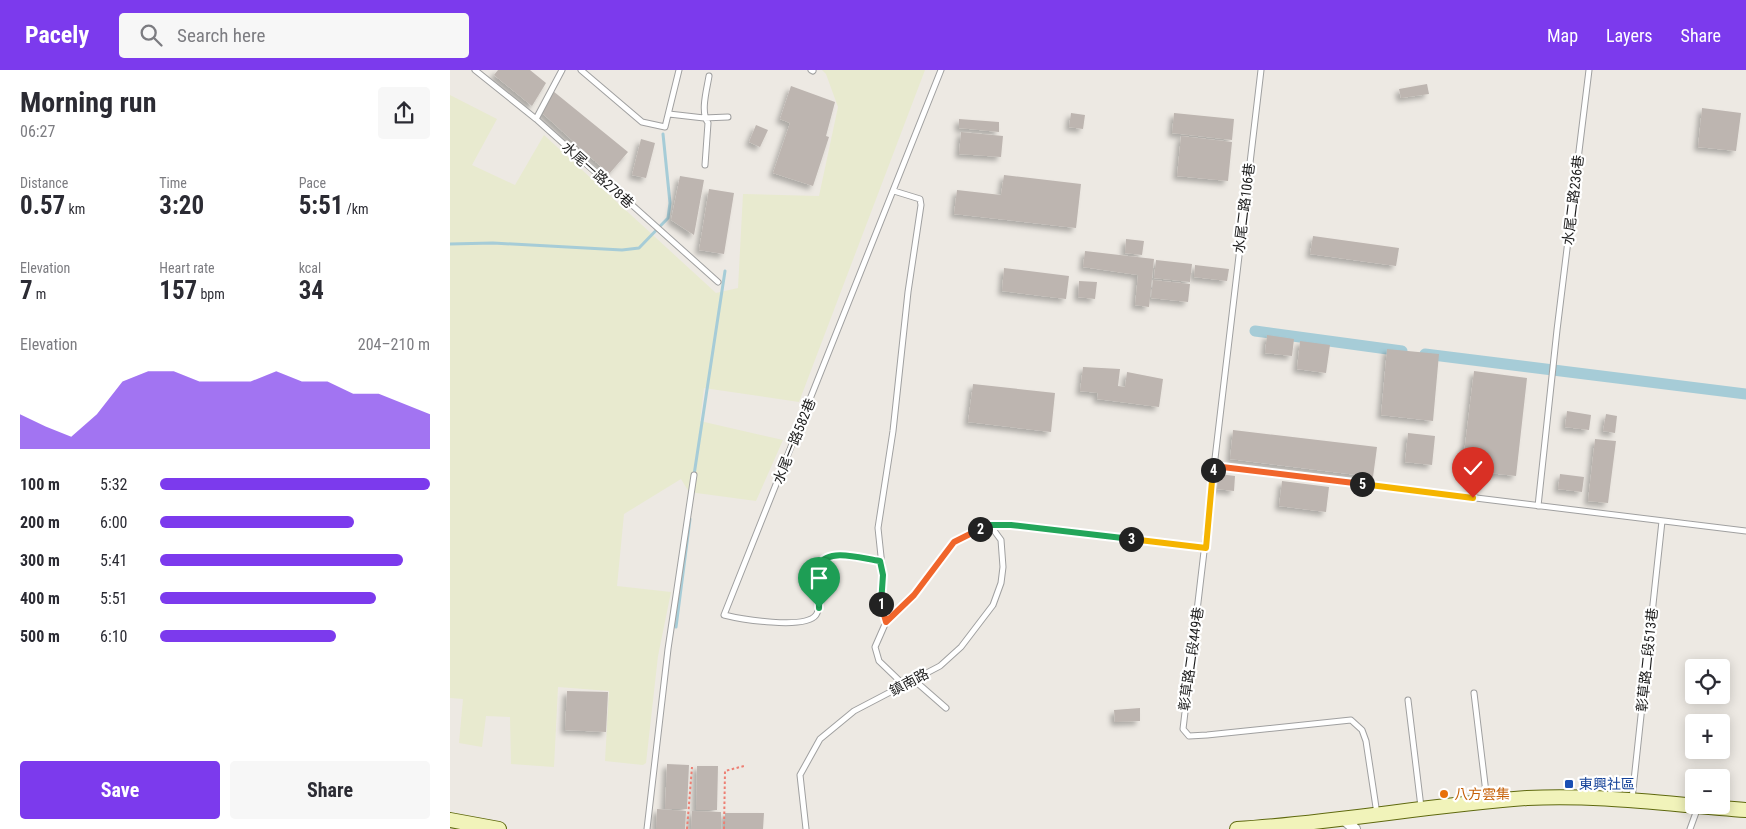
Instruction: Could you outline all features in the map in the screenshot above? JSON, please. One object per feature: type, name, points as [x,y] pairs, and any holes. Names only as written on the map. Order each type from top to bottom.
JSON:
[{"type":"street","points":[[1236,829],[1281,826],[1536,798],[1632,799],[1685,805]]},
{"type":"street","points":[[1730,809],[1746,810]]},
{"type":"street","points":[[1342,818],[1355,829]]},
{"type":"street","points":[[450,820],[499,829]]},
{"type":"lane","name":"水尾一路278巷","points":[[475,70],[536,119],[718,282]]},
{"type":"lane","points":[[536,119],[562,70]]},
{"type":"lane","points":[[582,70],[642,122],[665,127],[679,70]]},
{"type":"lane","name":"水尾一路582巷","points":[[880,561],[836,555],[821,560],[819,565],[819,608],[816,615],[806,621],[743,620],[724,615],[942,70]]},
{"type":"lane","name":"水尾二路106巷","points":[[1227,347],[1262,70]]},
{"type":"lane","name":"水尾二路236巷","points":[[1538,506],[1557,330],[1589,70]]},
{"type":"lane","points":[[704,165],[708,123],[704,118],[709,76]]},
{"type":"lane","points":[[669,114],[704,118],[728,118]]},
{"type":"lane","points":[[886,622],[880,601],[883,575],[880,561],[878,528],[893,431],[908,292],[921,205],[920,199],[894,191]]},
{"type":"lane","name":"彰草路二段449巷","points":[[1227,347],[1206,548],[1183,729],[1189,736],[1351,720],[1362,730],[1366,741],[1377,815]]},
{"type":"lane","points":[[1214,466],[1746,531]]},
{"type":"lane","points":[[647,829],[668,649],[694,475]]},
{"type":"lane","name":"彰草路二段513巷","points":[[1632,799],[1662,521]]},
{"type":"lane","points":[[904,685],[879,661],[874,647],[886,622],[914,595],[954,542],[990,525],[1011,525],[1206,548]]},
{"type":"lane","name":"鎮南路","points":[[806,829],[800,775],[820,739],[854,711],[940,666],[961,647],[998,596],[1003,567],[1001,540],[990,525]]},
{"type":"lane","points":[[914,680],[946,708]]},
{"type":"lane","points":[[1474,693],[1487,803]]},
{"type":"lane","points":[[1408,700],[1422,810]]},
{"type":"lane","points":[[1690,829],[1695,814]]},
{"type":"path","points":[[724,829],[725,771],[744,766]]},
{"type":"path","points":[[687,829],[692,767]]},
{"type":"green space","points":[[822,70],[925,70],[799,402],[704,388],[700,421],[783,440],[756,501],[689,492],[681,479],[624,514],[617,586],[671,592],[658,656],[646,763],[643,765],[605,761],[609,691],[558,687],[554,767],[511,764],[510,717],[486,716],[482,747],[459,743],[463,699],[450,698],[450,95],[497,119],[472,165],[515,185],[544,135],[716,293],[738,288],[743,194],[819,196],[838,107],[826,74]]},
{"type":"building","points":[[498,70],[530,70],[546,83],[532,106],[494,75]]},
{"type":"building","points":[[1427,84],[1429,94],[1401,98],[1399,89]]},
{"type":"building","points":[[791,86],[835,102],[826,136],[829,137],[813,186],[773,173],[790,123],[780,119]]},
{"type":"building","points":[[553,91],[628,152],[609,174],[541,112]]},
{"type":"building","points":[[1702,108],[1741,113],[1736,151],[1698,147]]},
{"type":"building","points":[[1071,113],[1085,115],[1083,129],[1069,127]]},
{"type":"building","points":[[1174,113],[1234,119],[1232,140],[1172,133]]},
{"type":"building","points":[[959,119],[999,122],[999,132],[959,128]]},
{"type":"building","points":[[756,125],[768,130],[760,147],[749,142]]},
{"type":"building","points":[[961,132],[1003,136],[1001,157],[959,154]]},
{"type":"building","points":[[1181,136],[1232,142],[1228,181],[1177,176]]},
{"type":"building","points":[[641,139],[655,143],[646,178],[632,175]]},
{"type":"building","points":[[1004,175],[1081,184],[1076,228],[954,214],[957,190],[1001,195]]},
{"type":"building","points":[[680,176],[704,180],[694,235],[671,220]]},
{"type":"building","points":[[709,189],[734,193],[724,254],[699,250]]},
{"type":"building","points":[[1313,236],[1399,248],[1396,266],[1310,254]]},
{"type":"building","points":[[1126,239],[1144,241],[1142,255],[1125,253]]},
{"type":"building","points":[[1085,251],[1154,259],[1149,307],[1135,305],[1138,275],[1083,267]]},
{"type":"building","points":[[1156,260],[1192,264],[1190,282],[1154,278]]},
{"type":"building","points":[[1195,265],[1229,269],[1227,281],[1194,277]]},
{"type":"building","points":[[1004,268],[1069,276],[1066,299],[1002,291]]},
{"type":"building","points":[[1153,280],[1190,284],[1188,302],[1151,298]]},
{"type":"building","points":[[1079,281],[1097,282],[1095,299],[1078,297]]},
{"type":"building","points":[[1267,335],[1294,339],[1292,356],[1265,353]]},
{"type":"building","points":[[1300,341],[1330,345],[1326,373],[1297,369]]},
{"type":"building","points":[[1387,349],[1439,354],[1433,421],[1381,415]]},
{"type":"building","points":[[1083,367],[1120,369],[1118,386],[1125,387],[1127,372],[1163,379],[1159,407],[1097,399],[1098,393],[1080,391]]},
{"type":"building","points":[[1474,371],[1527,378],[1516,476],[1462,470]]},
{"type":"building","points":[[973,384],[1055,393],[1051,432],[968,422]]},
{"type":"building","points":[[1567,411],[1591,415],[1589,430],[1565,427]]},
{"type":"building","points":[[1606,414],[1617,416],[1615,433],[1603,431]]},
{"type":"building","points":[[1233,430],[1377,447],[1373,477],[1230,459]]},
{"type":"building","points":[[1408,433],[1435,436],[1432,465],[1405,462]]},
{"type":"building","points":[[1595,439],[1616,441],[1608,503],[1588,501]]},
{"type":"building","points":[[1219,474],[1235,476],[1234,491],[1217,489]]},
{"type":"building","points":[[1560,474],[1584,477],[1582,492],[1558,489]]},
{"type":"building","points":[[1282,481],[1329,487],[1326,512],[1279,506]]},
{"type":"building","points":[[567,691],[608,692],[606,732],[565,730]]},
{"type":"building","points":[[1140,708],[1140,721],[1115,722],[1114,710]]},
{"type":"building","points":[[667,764],[689,765],[687,809],[665,809]]},
{"type":"building","points":[[697,766],[718,766],[717,810],[696,810]]},
{"type":"building","points":[[657,809],[686,811],[685,829],[656,829]]},
{"type":"building","points":[[692,811],[721,812],[721,829],[691,829]]},
{"type":"building","points":[[725,813],[764,813],[763,829],[725,829]]},
{"type":"waterway","points":[[450,244],[493,243],[622,250],[639,248],[668,218],[670,203],[663,134]]},
{"type":"waterway","points":[[694,475],[725,271]]},
{"type":"waterway","points":[[1255,331],[1402,351]]},
{"type":"waterway","points":[[1425,354],[1746,394]]},
{"type":"waterway","points":[[676,627],[690,519]]},
{"type":"place","name":"東興社區","points":[[1569,784]]},
{"type":"place","name":"八方雲集","points":[[1444,794]]},
{"type":"route","points":[[819,608],[819,565],[821,560],[827,557],[836,555],[880,561],[883,575],[880,601],[886,622],[914,595],[954,542],[990,525],[1011,525],[1206,548],[1214,466],[1473,498]]}]
